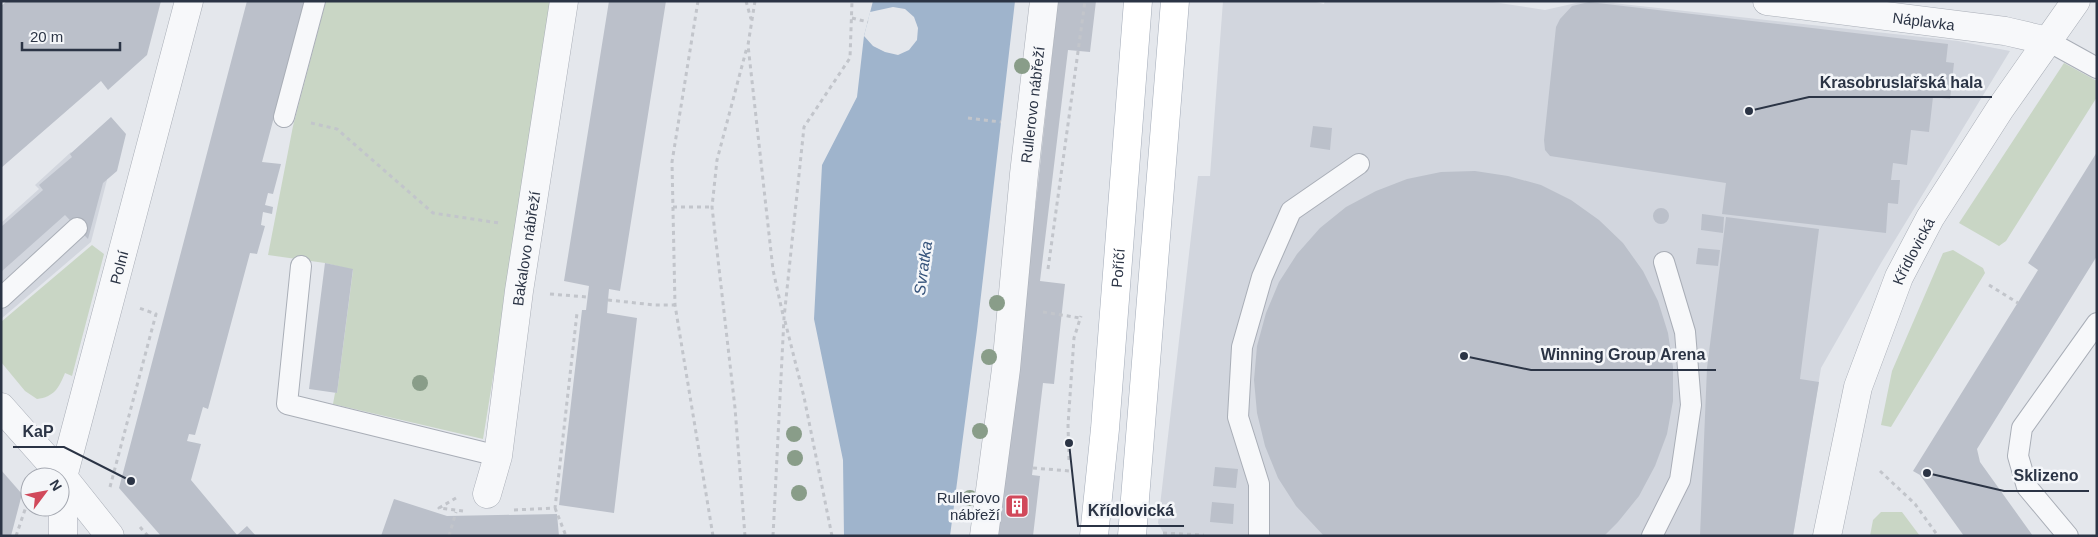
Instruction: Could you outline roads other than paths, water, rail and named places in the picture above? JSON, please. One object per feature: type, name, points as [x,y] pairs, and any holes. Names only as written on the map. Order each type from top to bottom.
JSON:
[{"type":"main road","name":"Poříčí","points":[[1094,536],[1105,429],[1138,1]]},
{"type":"main road","points":[[1132,536],[1175,1]]},
{"type":"street","name":"Polní","points":[[66,467],[190,1]]},
{"type":"street","name":"Bakalovo nábřeží","points":[[496,502],[498,456],[519,291],[564,1]]},
{"type":"street","name":"Rullerovo nábřeží","points":[[984,536],[1006,369],[1024,174],[1044,1]]},
{"type":"street","name":"Náplavka","points":[[1767,1],[2005,31],[2048,41]]},
{"type":"street","name":"Křídlovická","points":[[1827,536],[1858,387],[1899,277],[1930,218],[2000,109],[2076,1]]},
{"type":"street","points":[[1,407],[54,467]]},
{"type":"street","points":[[70,486],[110,536]]},
{"type":"street","name":"Polní","points":[[63,517],[63,536]]},
{"type":"lane","points":[[284,117],[315,1]]},
{"type":"lane","points":[[2048,41],[2097,68]]},
{"type":"lane","points":[[1259,536],[1259,484],[1238,417],[1242,346],[1262,277],[1291,211],[1359,164]]},
{"type":"lane","points":[[1,298],[77,228]]},
{"type":"lane","points":[[1652,536],[1680,480],[1691,405],[1685,332],[1664,262]]},
{"type":"lane","points":[[301,266],[287,404],[498,456]]},
{"type":"lane","points":[[2068,536],[2027,487],[2018,456],[2022,428],[2097,322]]},
{"type":"water","name":"Svratka","points":[[873,1],[1015,1],[977,330],[950,536],[844,536],[843,460],[814,319],[822,165],[857,97],[864,36]]},
{"type":"place","name":"Krasobruslařská hala","points":[[1749,111]]},
{"type":"place","name":"Winning Group Arena","points":[[1464,356]]},
{"type":"place","name":"Křídlovická","points":[[1069,443]]},
{"type":"place","name":"Sklizeno","points":[[1927,473]]},
{"type":"place","name":"KaP","points":[[131,481]]},
{"type":"place","name":"Rullerovo nábřeží","points":[[1017,506]]}]
